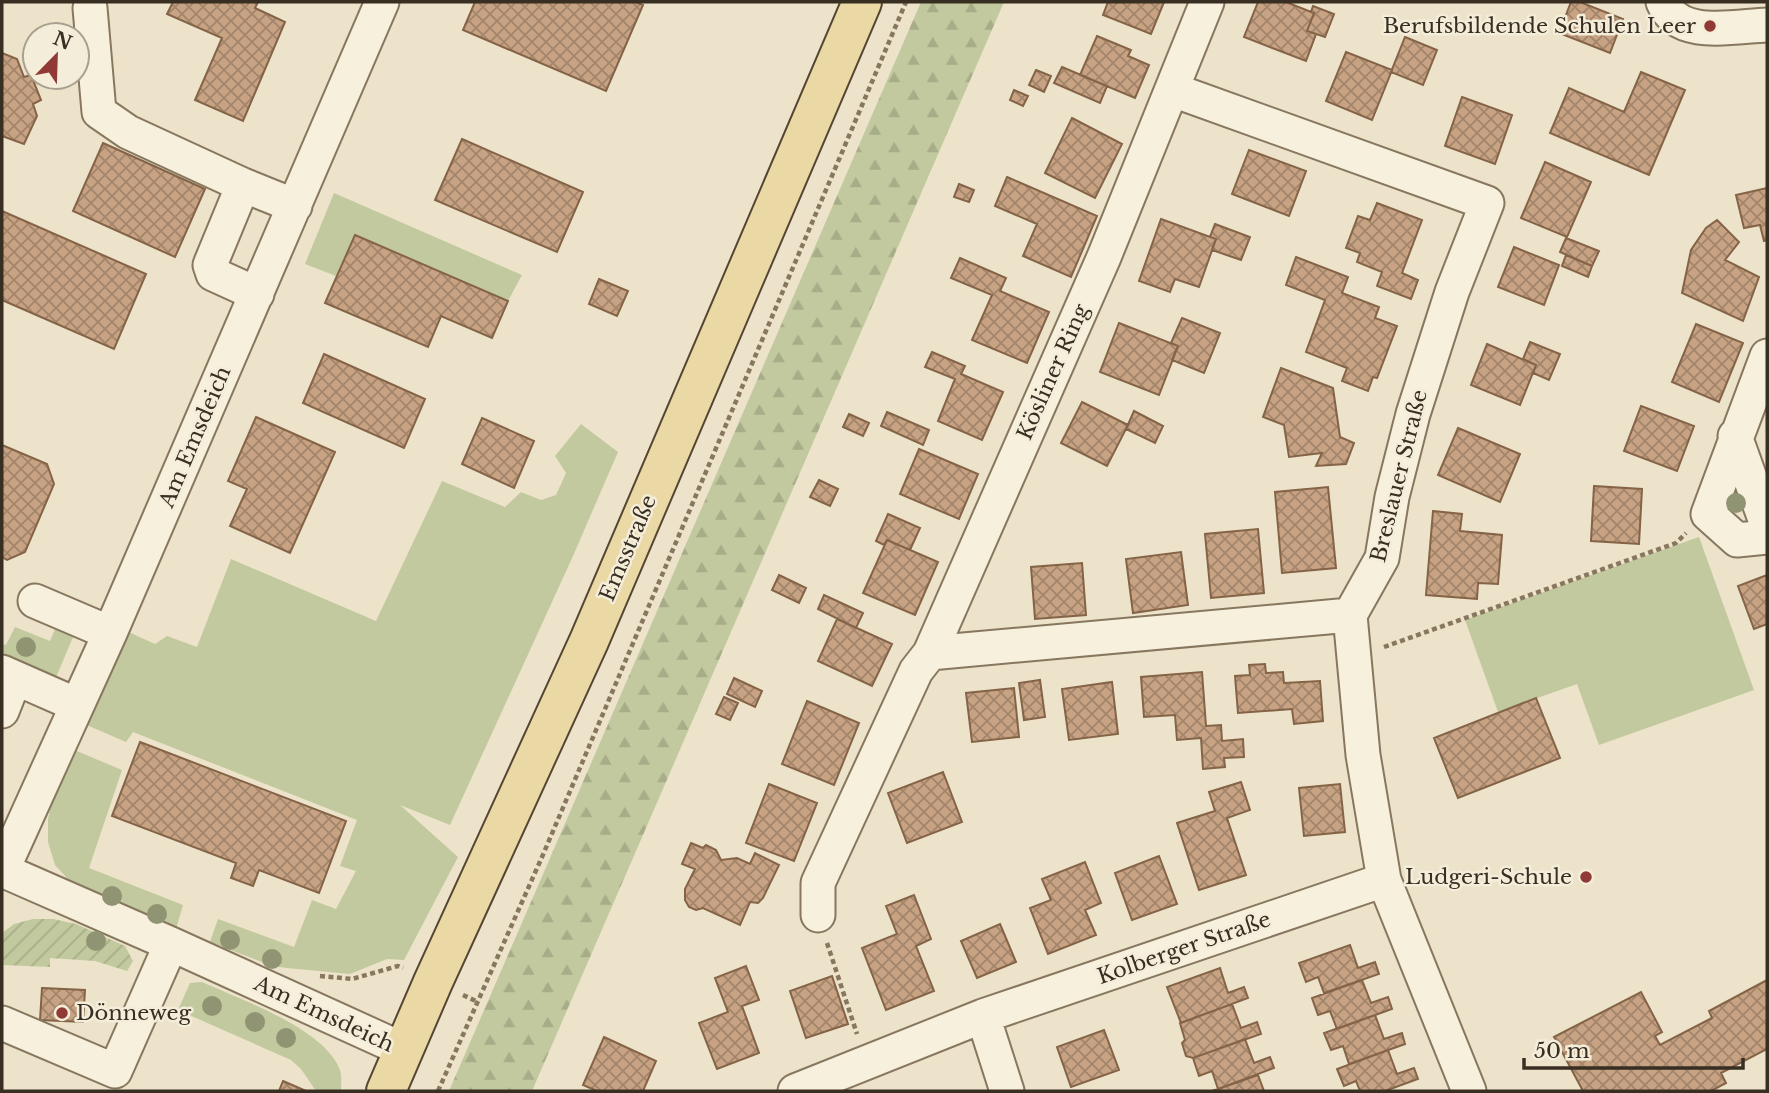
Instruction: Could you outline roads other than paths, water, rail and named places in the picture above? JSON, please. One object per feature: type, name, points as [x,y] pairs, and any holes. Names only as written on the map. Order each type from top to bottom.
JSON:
[{"type":"main road","name":"Emsstraße","points":[[386,1091],[589,641],[862,2]]},
{"type":"street","name":"Am Emsdeich","points":[[382,2],[110,633],[4,861],[171,944],[404,1050]]},
{"type":"street","name":"Kösliner Ring","points":[[818,915],[818,883],[916,671],[930,653],[1104,257],[1207,2]]},
{"type":"street","points":[[1663,2],[1666,10],[1684,24],[1711,29],[1767,25]]},
{"type":"street","points":[[90,8],[99,112],[128,132],[295,206]]},
{"type":"street","name":"Breslauer Straße","points":[[1173,90],[1487,203],[1452,292],[1413,414],[1392,497],[1382,558],[1350,615]]},
{"type":"street","points":[[243,185],[210,265],[213,274],[257,294]]},
{"type":"street","points":[[1767,356],[1708,514],[1737,540],[1767,537]]},
{"type":"street","points":[[1735,436],[1767,525]]},
{"type":"street","points":[[35,601],[110,633]]},
{"type":"street","points":[[930,653],[1350,615],[1363,755],[1384,880],[1469,1091]]},
{"type":"street","points":[[2,711],[9,675],[77,705]]},
{"type":"street","name":"Kolberger Straße","points":[[795,1091],[984,1016],[1384,880]]},
{"type":"street","points":[[2,1023],[115,1071],[171,944]]},
{"type":"street","points":[[984,1016],[1007,1091]]},
{"type":"place","name":"Berufsbildende Schulen Leer","points":[[1710,26]]},
{"type":"place","name":"Ludgeri-Schule","points":[[1586,877]]},
{"type":"place","name":"Dönneweg","points":[[62,1013]]}]
